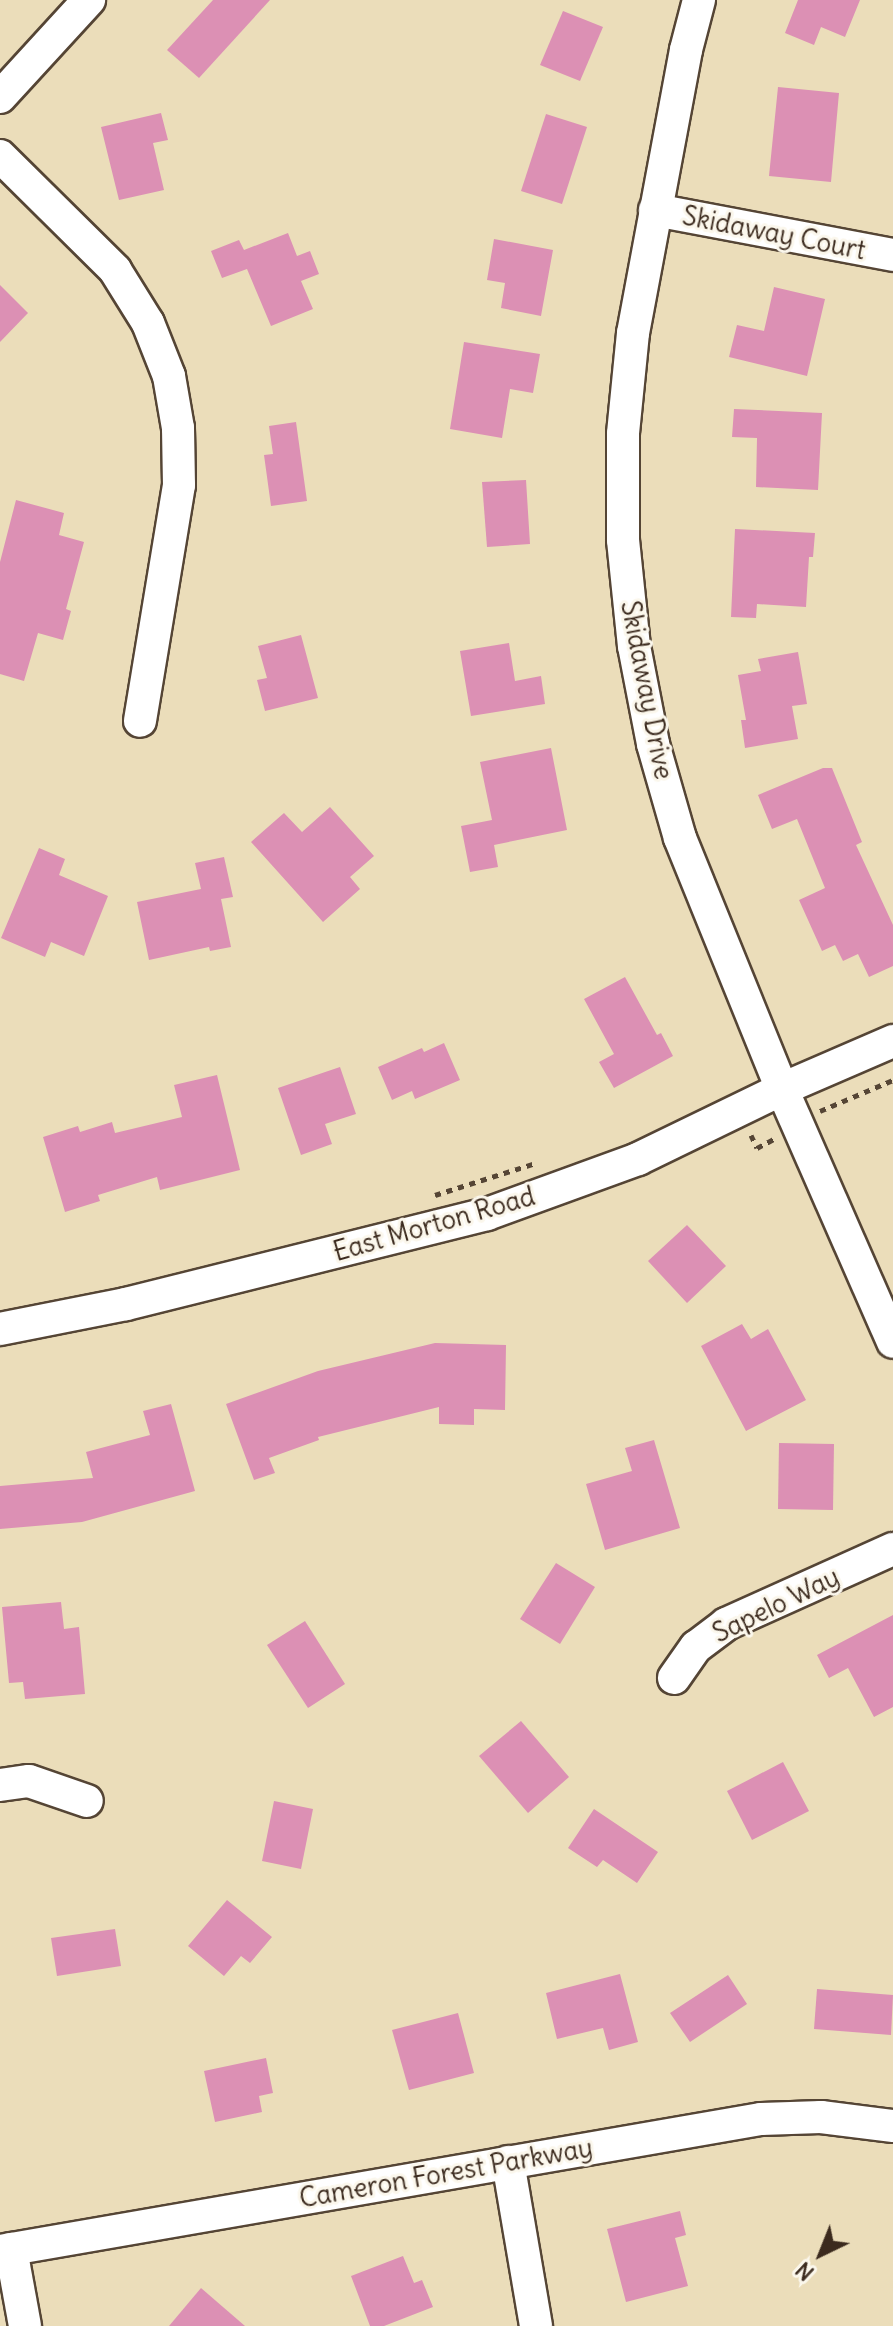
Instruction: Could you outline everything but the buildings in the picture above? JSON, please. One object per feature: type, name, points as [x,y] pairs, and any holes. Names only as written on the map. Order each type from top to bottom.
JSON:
[{"type":"street","points":[[0,97],[89,0]]},
{"type":"street","name":"Skidaway Drive","points":[[699,0],[633,333],[623,434],[623,540],[634,646],[653,744],[680,838],[782,1089],[893,1342]]},
{"type":"street","points":[[0,156],[115,270],[148,323],[169,376],[178,428],[179,485],[140,721]]},
{"type":"street","name":"Skidaway Court","points":[[655,210],[893,255]]},
{"type":"street","name":"East Morton Road","points":[[0,1329],[155,1297],[487,1214],[638,1159],[782,1089],[893,1041]]},
{"type":"street","name":"Sapelo Way","points":[[674,1678],[696,1647],[726,1624],[893,1549]]},
{"type":"street","points":[[0,1785],[29,1781],[87,1801]]},
{"type":"street","name":"Cameron Forest Parkway","points":[[6,2250],[761,2119],[821,2117],[893,2126]]},
{"type":"street","points":[[508,2162],[536,2326]]},
{"type":"street","points":[[6,2250],[25,2326]]}]
